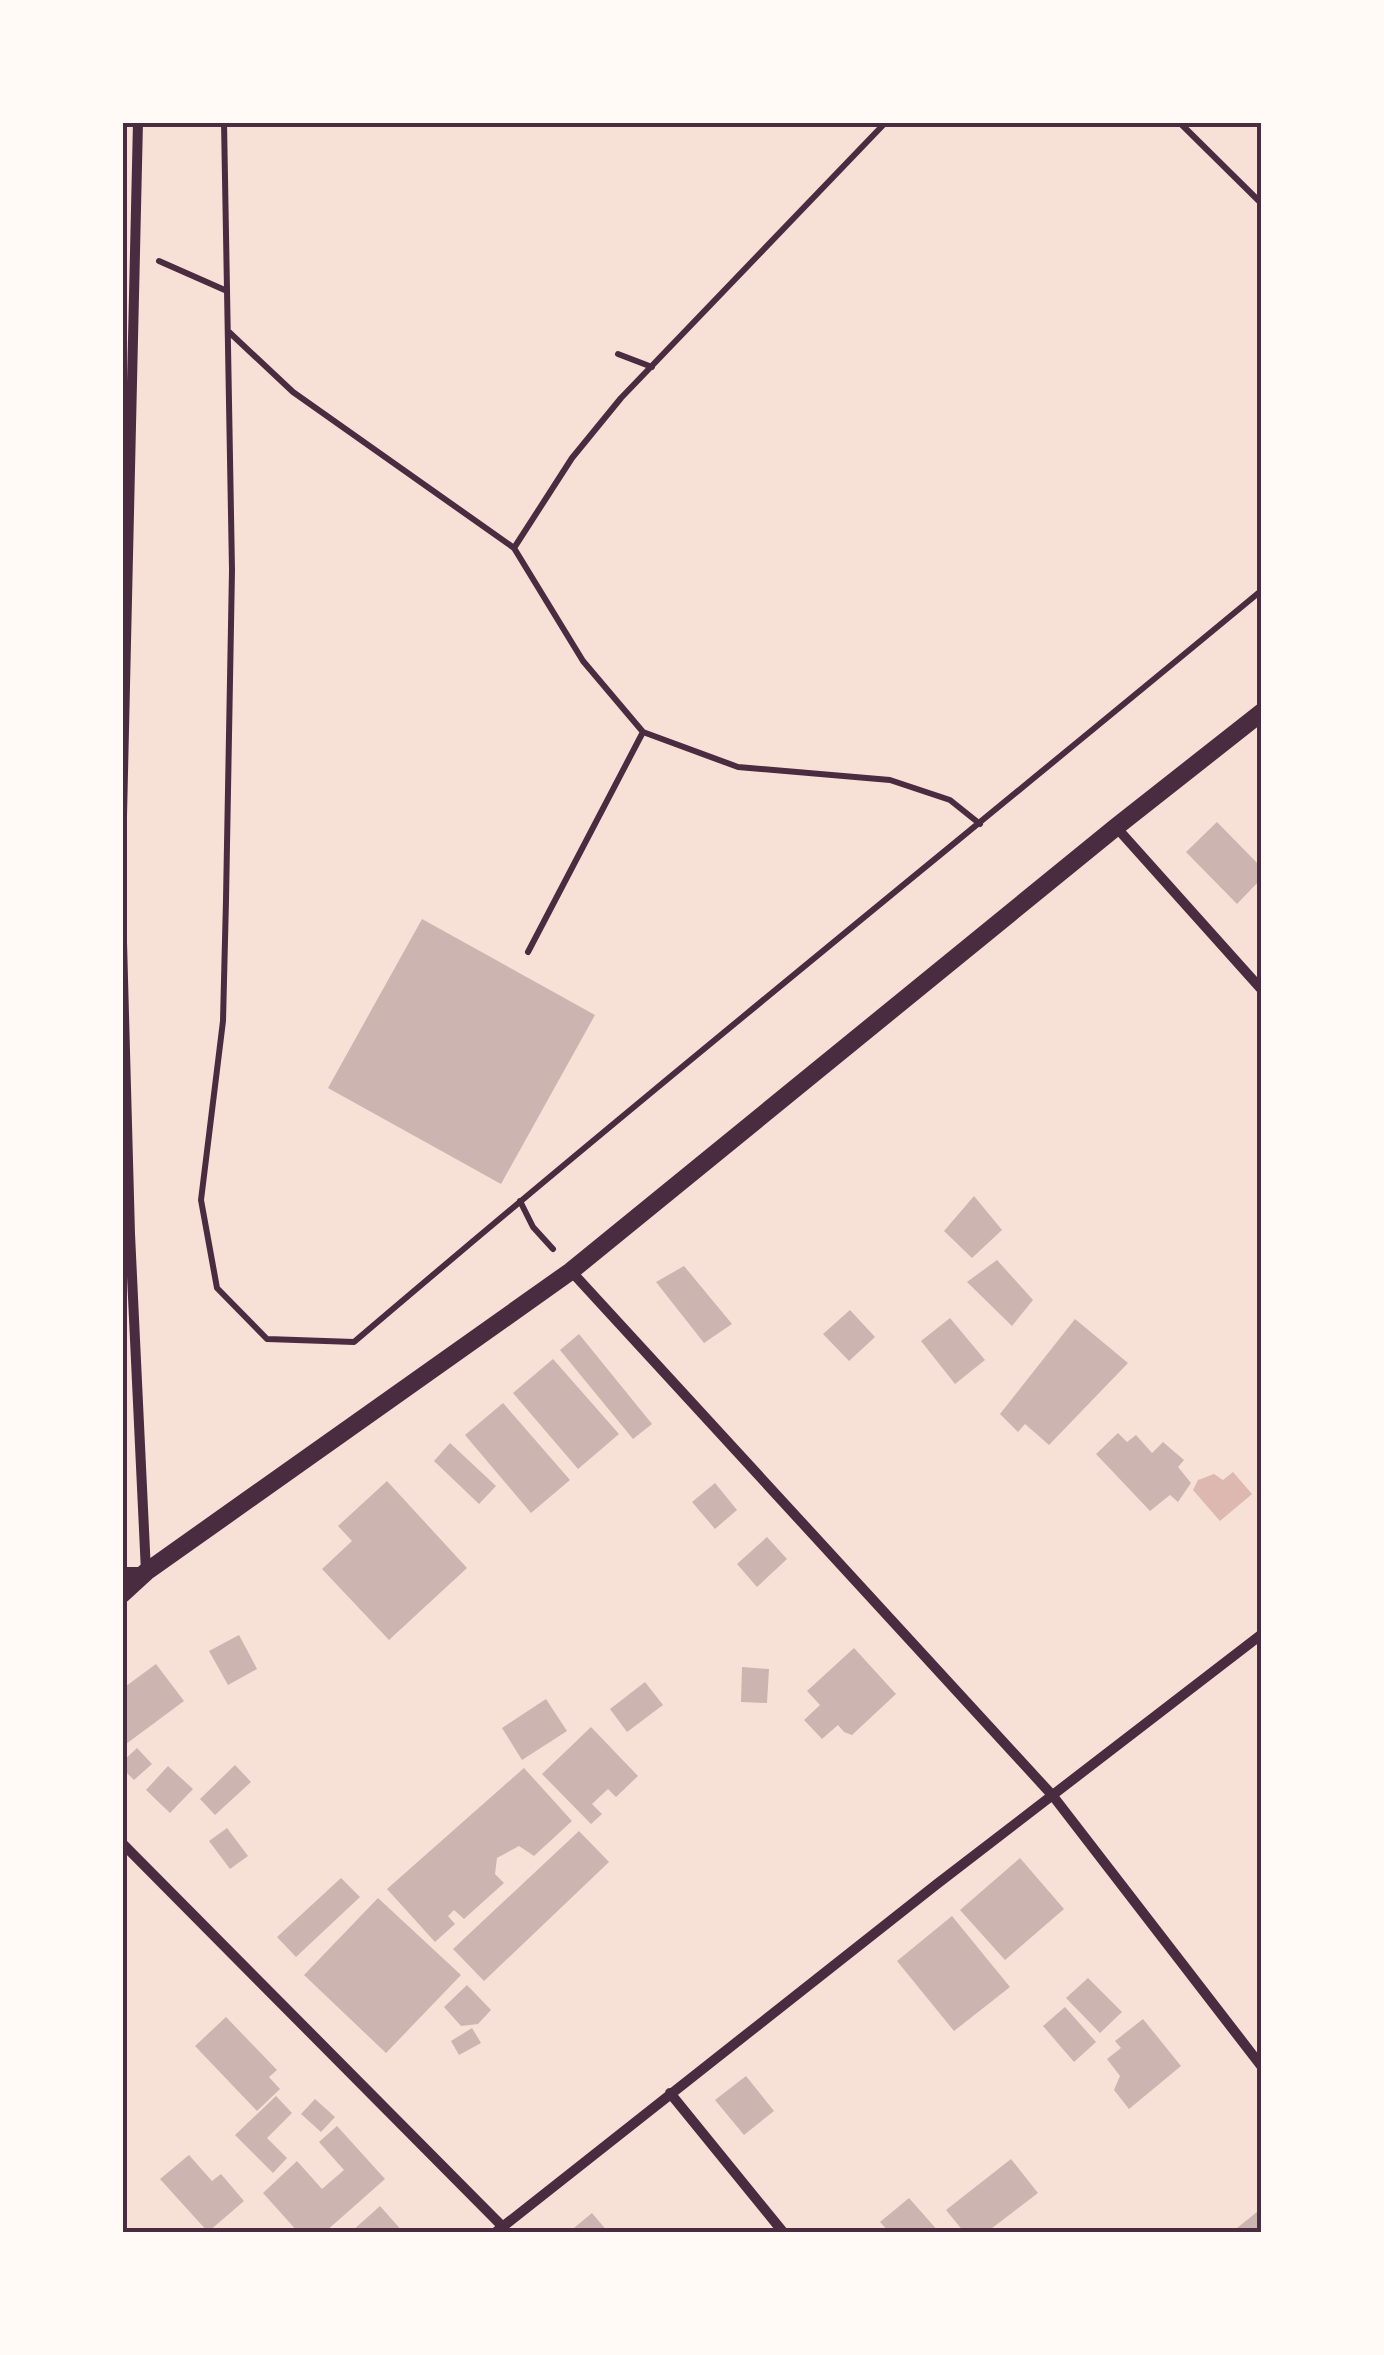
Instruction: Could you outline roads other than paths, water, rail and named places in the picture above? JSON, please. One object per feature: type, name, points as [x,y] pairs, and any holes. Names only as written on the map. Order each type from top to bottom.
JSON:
[{"type":"street","points":[[122,816],[138,122]]},
{"type":"street","points":[[122,1594],[146,1572],[571,1271],[1262,712]]},
{"type":"street","points":[[1116,827],[1262,990]]},
{"type":"street","points":[[122,942],[126,1234],[146,1572]]},
{"type":"street","points":[[571,1271],[1053,1796],[1262,2067]]},
{"type":"street","points":[[122,1572],[146,1572]]},
{"type":"street","points":[[122,1843],[500,2230],[937,1884],[1262,1634]]},
{"type":"street","points":[[670,2093],[783,2232]]}]
